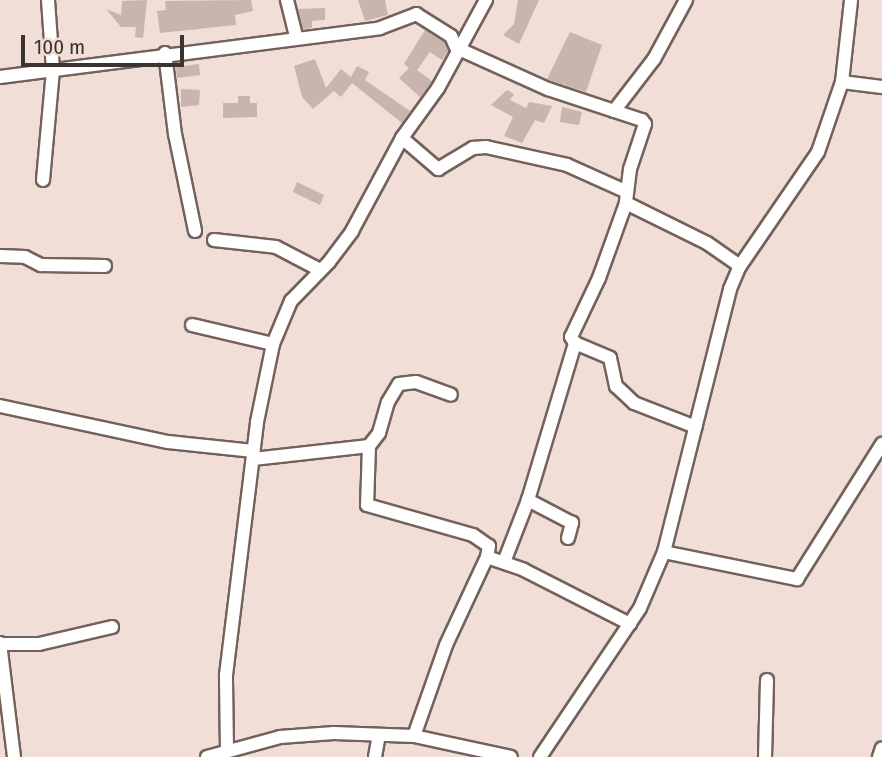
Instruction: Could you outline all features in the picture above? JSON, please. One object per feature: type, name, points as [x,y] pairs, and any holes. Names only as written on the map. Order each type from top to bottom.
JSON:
[{"type":"street","points":[[43,180],[53,70],[48,0]]},
{"type":"street","points":[[287,0],[296,37]]},
{"type":"street","points":[[227,751],[226,676],[254,455],[273,344],[291,301],[352,231],[402,138],[459,51],[486,0]]},
{"type":"street","points":[[614,111],[654,59],[686,0]]},
{"type":"street","points":[[540,757],[630,624],[664,552],[719,324],[740,266],[808,171],[842,82],[851,0]]},
{"type":"street","points":[[0,77],[165,53],[380,28],[416,14],[451,36],[459,51],[548,89],[645,124],[626,197],[599,278],[571,337],[575,343],[610,358],[616,386],[634,403],[696,427]]},
{"type":"street","points":[[165,53],[175,134],[195,231]]},
{"type":"street","points":[[842,82],[882,87]]},
{"type":"street","points":[[402,138],[438,169],[473,148],[486,147],[567,165],[708,243],[740,266]]},
{"type":"street","points":[[214,240],[276,247],[320,270]]},
{"type":"street","points":[[0,256],[25,257],[41,265],[105,265]]},
{"type":"street","points":[[192,326],[273,344]]},
{"type":"street","points":[[504,562],[528,500],[575,343]]},
{"type":"street","points":[[414,736],[446,645],[487,557],[489,546],[473,535],[367,505],[369,446],[379,433],[388,402],[399,384],[416,382],[451,395]]},
{"type":"street","points":[[0,406],[168,442],[254,455],[369,446]]},
{"type":"street","points":[[664,552],[797,579],[882,444]]},
{"type":"street","points":[[528,500],[572,523],[568,538]]},
{"type":"street","points":[[487,557],[504,562],[630,624]]},
{"type":"street","points":[[14,757],[0,644],[38,643],[112,627]]},
{"type":"street","points":[[765,757],[766,680]]},
{"type":"street","points":[[375,757],[380,735]]},
{"type":"street","points":[[207,757],[280,737],[380,735],[414,736],[511,757]]},
{"type":"street","points":[[879,757],[882,748]]},
{"type":"building","points":[[147,0],[143,38],[135,37],[136,27],[121,27],[106,9],[121,15],[122,1]]},
{"type":"building","points":[[251,0],[253,11],[235,15],[236,25],[160,33],[157,11],[166,10],[165,1]]},
{"type":"building","points":[[358,0],[385,0],[388,15],[365,21]]},
{"type":"building","points":[[518,0],[539,0],[519,44],[503,35],[514,24]]},
{"type":"building","points":[[325,8],[325,20],[312,21],[312,28],[303,29],[298,9]]},
{"type":"building","points":[[425,30],[444,42],[448,51],[442,60],[430,52],[417,70],[432,81],[420,97],[399,78],[409,68],[404,64]]},
{"type":"building","points":[[570,32],[602,45],[586,92],[564,85],[565,81],[563,85],[547,79]]},
{"type":"building","points":[[315,59],[326,88],[341,69],[351,77],[357,66],[369,72],[365,80],[410,111],[402,123],[352,83],[341,97],[334,91],[313,109],[302,97],[294,66]]},
{"type":"building","points":[[199,64],[200,75],[177,78],[176,67]]},
{"type":"building","points":[[181,89],[200,90],[199,105],[181,107]]},
{"type":"building","points":[[507,90],[514,94],[510,100],[526,108],[529,102],[552,106],[544,123],[535,120],[522,143],[504,136],[513,117],[491,105]]},
{"type":"building","points":[[238,96],[250,96],[250,103],[257,103],[257,117],[223,118],[223,103],[238,103]]},
{"type":"building","points":[[562,107],[582,112],[579,125],[560,122]]},
{"type":"building","points":[[297,182],[324,195],[320,205],[293,192]]}]
